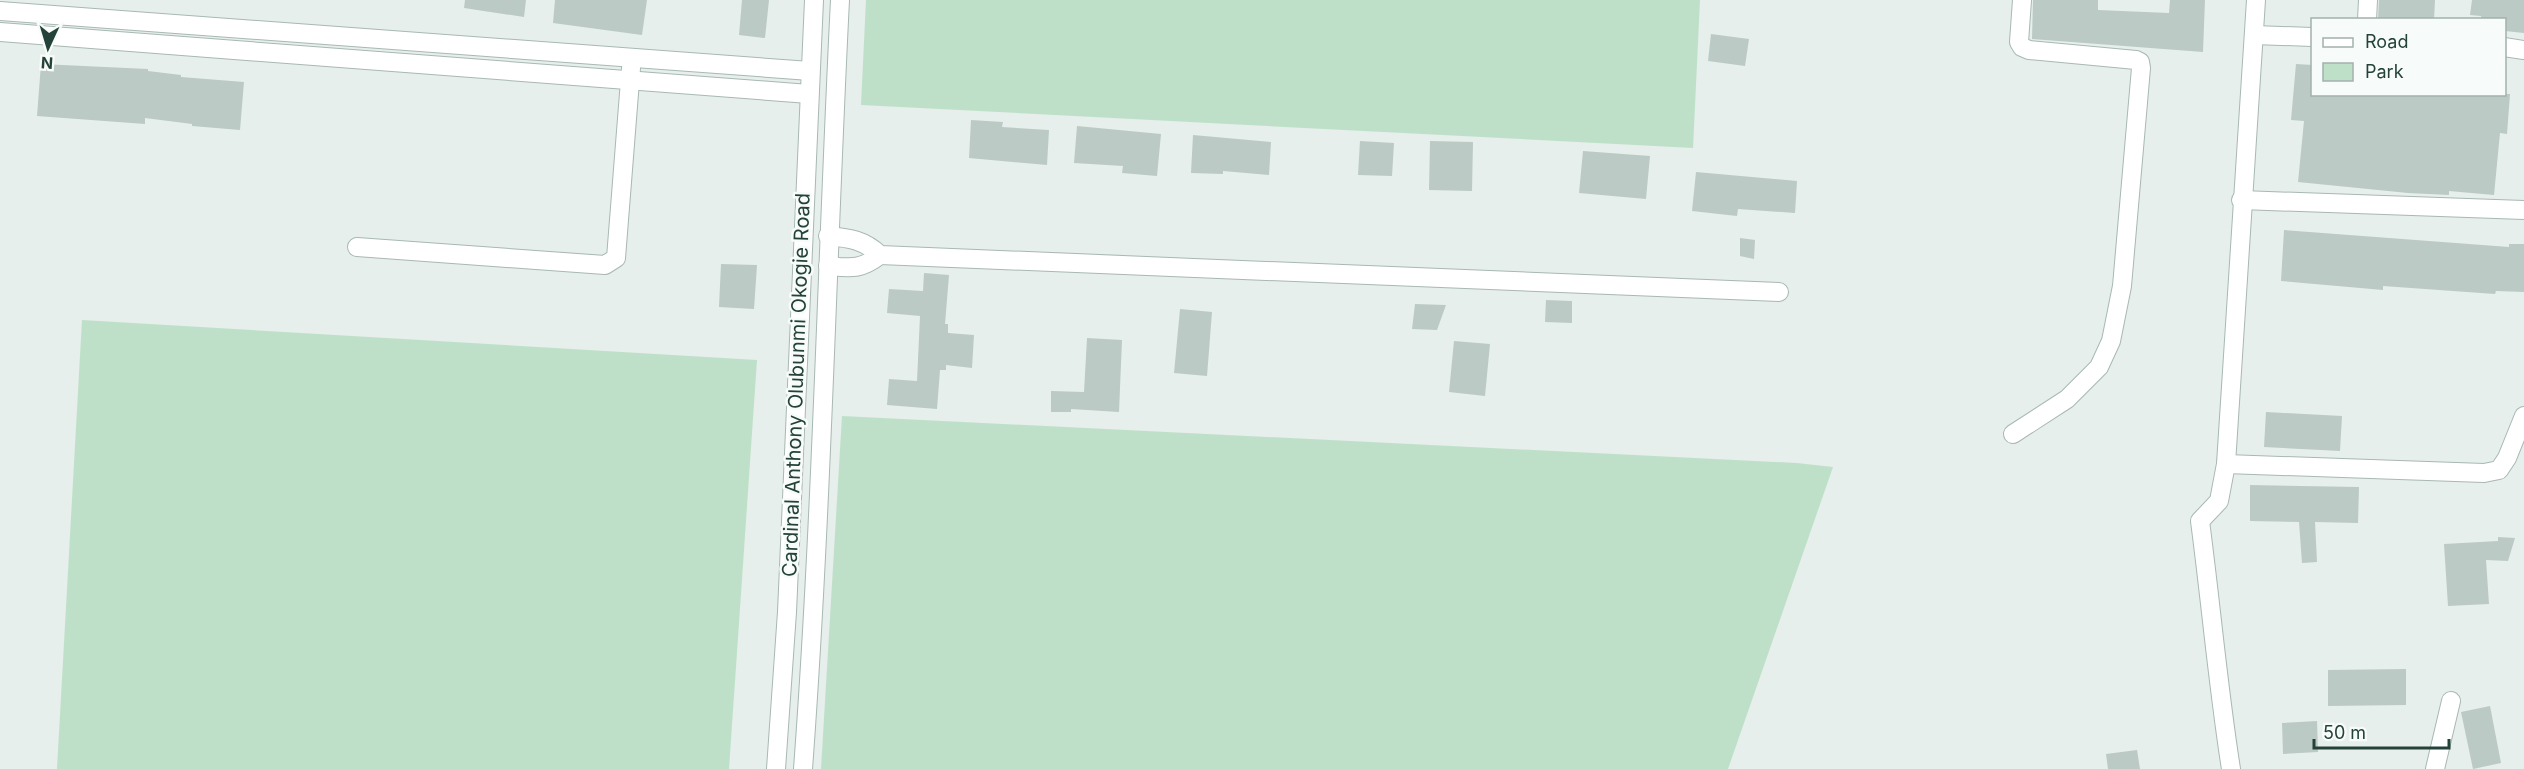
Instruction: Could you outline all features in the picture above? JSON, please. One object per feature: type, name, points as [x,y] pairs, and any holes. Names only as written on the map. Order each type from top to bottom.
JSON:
[{"type":"street","name":"Cardinal Anthony Olubunmi Okogie Road","points":[[776,769],[787,600],[814,0]]},
{"type":"street","name":"Cardinal Anthony Olubunmi Okogie Road","points":[[803,769],[815,603],[828,236],[840,0]]},
{"type":"street","points":[[2013,434],[2067,399],[2099,367],[2111,341],[2122,286],[2141,68],[2140,62],[2136,60],[2022,47],[2019,42],[2022,0]]},
{"type":"street","points":[[2231,769],[2219,697],[2217,652],[2200,521],[2219,501],[2226,464],[2241,200],[2256,0]]},
{"type":"street","points":[[2367,18],[2368,0]]},
{"type":"street","points":[[0,11],[810,71]]},
{"type":"street","points":[[0,32],[809,94]]},
{"type":"street","points":[[2254,35],[2311,37]]},
{"type":"street","points":[[2506,47],[2524,50]]},
{"type":"street","points":[[357,247],[605,266],[611,262],[616,258],[632,57]]},
{"type":"street","points":[[2241,200],[2524,210]]},
{"type":"street","points":[[828,236],[851,238],[868,244],[880,255]]},
{"type":"street","points":[[828,266],[852,268],[867,265],[880,255],[1779,292]]},
{"type":"street","points":[[2226,464],[2484,473],[2499,470],[2507,458],[2524,416]]},
{"type":"street","points":[[2435,769],[2451,701]]},
{"type":"green space","points":[[866,0],[1700,0],[1693,148],[861,105]]},
{"type":"green space","points":[[82,320],[757,360],[729,769],[57,769]]},
{"type":"green space","points":[[842,416],[1797,463],[1833,467],[1728,769],[821,769]]},
{"type":"building","points":[[465,0],[526,0],[524,17],[464,8]]},
{"type":"building","points":[[555,0],[647,0],[642,35],[553,23]]},
{"type":"building","points":[[742,0],[769,0],[765,38],[739,35]]},
{"type":"building","points":[[2033,0],[2098,0],[2098,10],[2169,13],[2170,0],[2205,0],[2203,52],[2032,39]]},
{"type":"building","points":[[2379,0],[2435,0],[2434,18],[2378,18]]},
{"type":"building","points":[[2472,0],[2524,0],[2524,33],[2506,31],[2506,18],[2482,18],[2481,16],[2470,15]]},
{"type":"building","points":[[1711,34],[1749,39],[1745,66],[1708,61]]},
{"type":"building","points":[[41,64],[148,69],[148,71],[181,75],[181,77],[244,82],[240,130],[192,126],[192,124],[145,118],[145,124],[37,116]]},
{"type":"building","points":[[2296,64],[2311,65],[2311,96],[2506,96],[2510,94],[2507,134],[2500,133],[2494,195],[2449,191],[2449,195],[2408,193],[2298,182],[2304,121],[2291,120]]},
{"type":"building","points":[[971,120],[1003,122],[1002,127],[1049,130],[1047,165],[969,158]]},
{"type":"building","points":[[1077,126],[1161,134],[1157,176],[1122,173],[1123,166],[1074,163]]},
{"type":"building","points":[[1193,135],[1271,142],[1269,175],[1223,171],[1223,174],[1191,173]]},
{"type":"building","points":[[1360,141],[1394,143],[1392,176],[1358,175]]},
{"type":"building","points":[[1430,141],[1473,142],[1472,191],[1429,190]]},
{"type":"building","points":[[1583,151],[1650,156],[1646,199],[1579,193]]},
{"type":"building","points":[[1696,172],[1797,181],[1795,213],[1738,209],[1737,216],[1692,211]]},
{"type":"building","points":[[2284,230],[2509,247],[2509,244],[2524,244],[2524,292],[2496,291],[2495,294],[2383,286],[2383,290],[2281,281]]},
{"type":"building","points":[[1740,238],[1755,240],[1754,259],[1740,256]]},
{"type":"building","points":[[721,264],[757,265],[754,309],[719,307]]},
{"type":"building","points":[[924,273],[949,275],[945,324],[948,324],[948,333],[974,335],[972,368],[946,365],[946,370],[940,370],[937,409],[887,405],[889,379],[917,381],[920,316],[887,313],[889,289],[923,291]]},
{"type":"building","points":[[1546,300],[1572,301],[1572,323],[1545,322]]},
{"type":"building","points":[[1415,304],[1446,305],[1437,330],[1412,329]]},
{"type":"building","points":[[1180,309],[1212,312],[1207,376],[1174,373]]},
{"type":"building","points":[[1087,338],[1122,340],[1119,412],[1071,409],[1071,412],[1051,412],[1051,391],[1084,392]]},
{"type":"building","points":[[1454,341],[1490,344],[1485,396],[1449,392]]},
{"type":"building","points":[[2266,412],[2342,416],[2340,451],[2264,447]]},
{"type":"building","points":[[2250,485],[2359,487],[2358,523],[2315,522],[2317,562],[2302,563],[2299,522],[2250,521]]},
{"type":"building","points":[[2498,537],[2515,538],[2508,561],[2486,560],[2489,604],[2448,606],[2444,544],[2498,541]]},
{"type":"building","points":[[2406,669],[2406,705],[2328,706],[2328,670]]},
{"type":"building","points":[[2490,706],[2501,763],[2473,769],[2461,712]]},
{"type":"building","points":[[2317,721],[2318,752],[2283,754],[2282,723]]},
{"type":"building","points":[[2137,750],[2140,769],[2108,769],[2106,754]]}]
